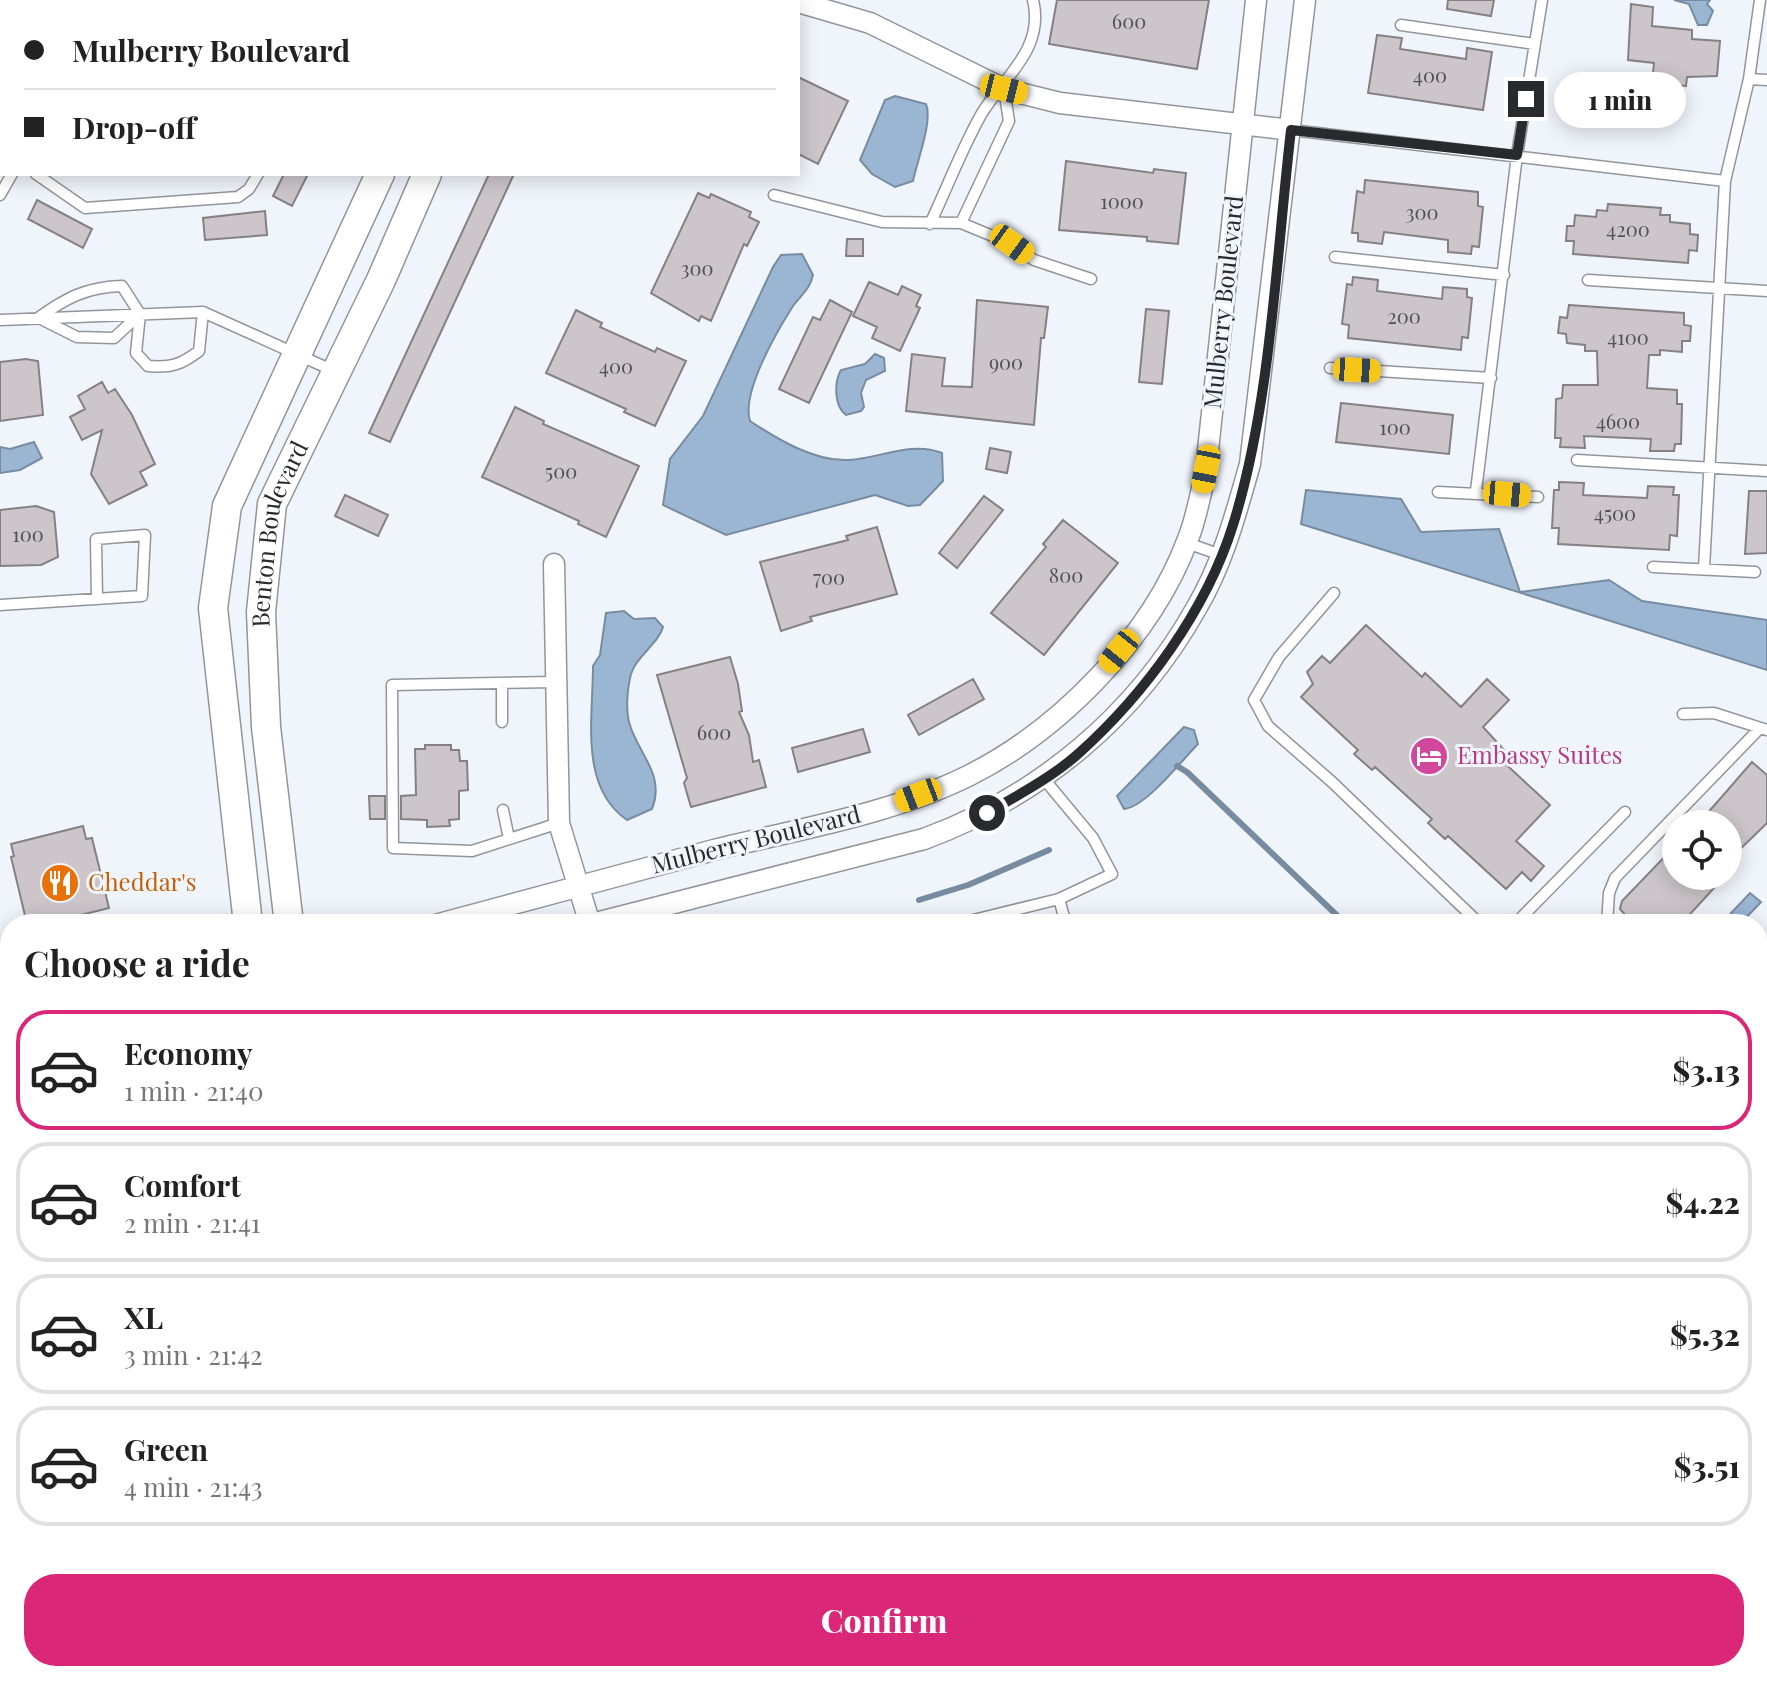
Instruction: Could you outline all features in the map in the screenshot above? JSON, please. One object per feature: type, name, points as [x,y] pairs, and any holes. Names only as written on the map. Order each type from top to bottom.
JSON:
[{"type":"street","name":"Mulberry Boulevard","points":[[476,914],[892,804],[970,775],[1048,726],[1081,698],[1153,605],[1187,543],[1206,469],[1256,0]]},
{"type":"street","name":"Mulberry Boulevard","points":[[630,914],[924,839],[987,813],[1044,779],[1078,754],[1132,697],[1194,613],[1221,555],[1250,464],[1305,0]]},
{"type":"street","points":[[800,3],[870,23],[1004,89],[1060,103],[1291,130]]},
{"type":"street","name":"Benton Boulevard","points":[[247,914],[213,608],[227,506],[379,176]]},
{"type":"street","name":"Benton Boulevard","points":[[288,914],[266,727],[261,612],[272,504],[426,176]]},
{"type":"street","points":[[554,564],[559,823],[588,914]]},
{"type":"lane","points":[[930,224],[983,112],[1004,89],[1031,40],[1035,17],[1033,0]]},
{"type":"lane","points":[[1476,491],[1517,155],[1542,0]]},
{"type":"lane","points":[[1704,568],[1725,181],[1749,79],[1760,0]]},
{"type":"lane","points":[[1401,25],[1535,44]]},
{"type":"lane","points":[[1749,79],[1767,80]]},
{"type":"lane","points":[[961,223],[1009,121],[1004,89]]},
{"type":"lane","points":[[1291,130],[1725,181]]},
{"type":"lane","points":[[0,195],[11,176]]},
{"type":"lane","points":[[39,176],[85,208],[238,197],[249,189],[257,176]]},
{"type":"lane","points":[[774,195],[855,218],[930,224],[961,223],[1012,244],[1034,260],[1091,279]]},
{"type":"lane","points":[[1335,257],[1504,275]]},
{"type":"lane","points":[[1588,280],[1767,291]]},
{"type":"lane","points":[[38,318],[73,293],[97,286],[122,286],[140,314],[136,353],[148,366],[168,367],[183,363],[199,351],[203,312]]},
{"type":"lane","points":[[0,320],[203,312],[336,372]]},
{"type":"lane","points":[[38,318],[77,337],[114,338],[140,314]]},
{"type":"lane","points":[[1330,368],[1491,378]]},
{"type":"lane","points":[[1577,460],[1767,471]]},
{"type":"lane","points":[[1438,492],[1476,491],[1538,497]]},
{"type":"lane","points":[[0,605],[97,599],[142,596],[145,535],[96,539],[97,599]]},
{"type":"lane","points":[[1187,543],[1221,555]]},
{"type":"lane","points":[[1653,567],[1755,572]]},
{"type":"lane","points":[[1334,593],[1279,657],[1254,700],[1268,726],[1332,782],[1470,914]]},
{"type":"lane","points":[[555,682],[392,685],[393,848],[472,851],[559,823]]},
{"type":"lane","points":[[502,683],[502,722]]},
{"type":"lane","points":[[1608,914],[1609,893],[1615,878],[1763,729],[1714,713],[1683,714]]},
{"type":"lane","points":[[998,914],[1059,899],[1112,874],[1093,838],[1044,779]]},
{"type":"lane","points":[[503,810],[509,839]]},
{"type":"lane","points":[[1525,914],[1625,812]]},
{"type":"lane","points":[[1059,899],[1063,914]]},
{"type":"water","points":[[1674,0],[1710,0],[1707,4],[1713,11],[1707,25],[1698,25],[1689,4]]},
{"type":"water","points":[[895,96],[926,104],[928,111],[913,181],[895,187],[872,174],[860,160],[885,100]]},
{"type":"water","points":[[802,254],[813,275],[812,280],[786,317],[762,362],[751,395],[750,421],[797,448],[836,460],[861,459],[907,449],[942,453],[943,481],[920,505],[908,506],[875,495],[726,535],[663,505],[670,459],[703,416],[773,267],[781,255]]},
{"type":"water","points":[[875,354],[884,358],[885,371],[866,380],[861,393],[864,407],[861,411],[846,415],[839,406],[836,394],[841,370],[865,364]]},
{"type":"water","points":[[34,442],[42,458],[20,470],[0,473],[0,447],[10,449]]},
{"type":"water","points":[[1306,490],[1401,499],[1421,532],[1499,529],[1520,592],[1609,580],[1642,601],[1767,620],[1767,670],[1301,524]]},
{"type":"water","points":[[624,611],[634,619],[655,618],[663,627],[632,671],[629,683],[629,722],[653,774],[655,796],[652,809],[627,820],[612,806],[601,789],[595,770],[591,729],[593,666],[600,655],[606,613]]},
{"type":"water","points":[[1184,727],[1194,730],[1198,744],[1153,792],[1124,809],[1117,796]]},
{"type":"water","points":[[1750,893],[1761,902],[1750,914],[1731,913]]},
{"type":"building","points":[[1057,0],[1209,0],[1197,69],[1049,44]]},
{"type":"building","points":[[1448,0],[1494,0],[1491,16],[1447,9]]},
{"type":"building","points":[[1631,4],[1653,7],[1652,26],[1692,30],[1692,39],[1720,41],[1717,76],[1687,77],[1686,86],[1662,84],[1663,74],[1653,73],[1654,63],[1628,60]]},
{"type":"building","points":[[1377,35],[1402,38],[1400,49],[1466,59],[1467,48],[1492,52],[1483,110],[1368,93]]},
{"type":"building","points":[[800,78],[848,101],[818,164],[800,155]]},
{"type":"building","points":[[1066,161],[1153,173],[1154,169],[1186,173],[1178,244],[1147,241],[1147,237],[1059,230]]},
{"type":"building","points":[[283,176],[307,176],[292,206],[273,196]]},
{"type":"building","points":[[488,176],[513,176],[390,442],[369,433]]},
{"type":"building","points":[[1365,180],[1478,192],[1478,206],[1483,207],[1479,247],[1472,246],[1471,254],[1448,252],[1448,240],[1384,232],[1382,244],[1358,241],[1358,233],[1352,233],[1357,191],[1364,193]]},
{"type":"building","points":[[698,193],[709,198],[711,194],[751,212],[749,217],[759,222],[747,246],[744,244],[711,321],[701,316],[699,321],[651,293]]},
{"type":"building","points":[[37,200],[92,229],[83,248],[28,219]]},
{"type":"building","points":[[1608,204],[1661,208],[1660,215],[1670,215],[1670,222],[1690,224],[1690,234],[1698,235],[1697,251],[1689,250],[1688,263],[1573,254],[1574,241],[1566,241],[1567,226],[1574,226],[1575,215],[1596,217],[1597,210],[1607,211]]},
{"type":"building","points":[[265,211],[267,235],[205,240],[203,218]]},
{"type":"building","points":[[847,239],[863,239],[863,256],[846,256]]},
{"type":"building","points":[[1353,277],[1378,280],[1377,291],[1442,299],[1443,287],[1467,289],[1467,297],[1472,298],[1468,338],[1462,337],[1461,350],[1348,338],[1349,325],[1342,324],[1347,284],[1352,285]]},
{"type":"building","points":[[869,282],[898,295],[902,286],[921,295],[916,306],[920,308],[900,351],[872,338],[877,327],[853,316]]},
{"type":"building","points":[[830,300],[852,312],[809,403],[779,389],[813,317],[820,320]]},
{"type":"building","points":[[977,300],[1048,307],[1044,338],[1041,338],[1034,425],[906,411],[912,354],[945,358],[942,386],[972,387]]},
{"type":"building","points":[[1569,305],[1684,313],[1684,325],[1691,326],[1690,341],[1682,341],[1682,352],[1660,350],[1660,355],[1649,355],[1647,388],[1677,390],[1677,404],[1682,404],[1681,444],[1675,444],[1674,451],[1650,451],[1651,439],[1584,436],[1585,448],[1560,447],[1561,438],[1555,438],[1556,399],[1562,398],[1563,385],[1598,385],[1597,351],[1585,351],[1585,345],[1567,343],[1566,334],[1558,333],[1560,317],[1567,318]]},
{"type":"building","points":[[1146,309],[1169,311],[1162,384],[1139,382]]},
{"type":"building","points":[[576,310],[602,323],[600,327],[655,352],[657,348],[686,361],[655,426],[624,412],[626,409],[546,373]]},
{"type":"building","points":[[38,361],[43,415],[0,421],[0,362]]},
{"type":"building","points":[[102,382],[108,393],[115,389],[132,415],[155,464],[140,472],[147,485],[109,504],[91,474],[102,430],[82,440],[70,417],[85,409],[78,396]]},
{"type":"building","points":[[1341,403],[1453,415],[1449,454],[1336,442]]},
{"type":"building","points":[[515,407],[544,421],[543,424],[639,466],[606,537],[578,524],[579,521],[482,477]]},
{"type":"building","points":[[990,448],[1011,452],[1007,473],[986,469]]},
{"type":"building","points":[[1559,482],[1584,483],[1583,495],[1647,498],[1648,486],[1674,487],[1673,495],[1679,495],[1677,536],[1670,535],[1669,550],[1558,544],[1559,528],[1552,528],[1554,490],[1559,490]]},
{"type":"building","points":[[1749,491],[1767,491],[1767,553],[1745,554]]},
{"type":"building","points":[[345,495],[388,515],[378,536],[335,516]]},
{"type":"building","points":[[984,496],[1003,510],[957,568],[939,553]]},
{"type":"building","points":[[36,506],[54,512],[58,557],[41,565],[0,566],[0,510]]},
{"type":"building","points":[[1063,520],[1118,563],[1044,655],[991,613],[1046,547],[1043,544]]},
{"type":"building","points":[[877,527],[897,594],[810,617],[812,621],[781,631],[760,562],[848,540],[846,536]]},
{"type":"building","name":"Embassy Suites","points":[[1366,625],[1422,677],[1425,673],[1461,707],[1487,679],[1509,700],[1483,727],[1506,752],[1499,758],[1550,805],[1516,841],[1544,866],[1531,881],[1522,872],[1506,889],[1448,836],[1445,839],[1428,823],[1432,819],[1375,767],[1372,770],[1354,754],[1358,750],[1301,697],[1313,684],[1307,672],[1322,656],[1330,663]]},
{"type":"building","points":[[730,657],[738,684],[742,711],[739,712],[749,735],[753,762],[759,760],[766,787],[691,807],[684,783],[687,778],[657,675]]},
{"type":"building","points":[[973,679],[984,699],[919,735],[908,715]]},
{"type":"building","points":[[863,729],[870,752],[798,772],[792,748]]},
{"type":"building","points":[[425,745],[451,745],[451,750],[459,750],[460,761],[467,761],[468,790],[459,791],[459,819],[449,820],[450,826],[427,827],[427,820],[401,819],[401,796],[416,795],[415,749],[425,749]]},
{"type":"building","points":[[1752,762],[1767,775],[1767,823],[1742,847],[1742,810],[1710,810]]},
{"type":"building","points":[[369,796],[385,796],[385,819],[370,819]]},
{"type":"building","name":"Cheddar's","points":[[83,826],[86,839],[92,838],[109,908],[85,914],[25,914],[11,857],[14,856],[11,844]]},
{"type":"building","points":[[1662,860],[1662,890],[1712,890],[1690,914],[1624,914],[1620,909],[1622,901]]},
{"type":"waterway","points":[[1177,766],[1187,772],[1336,914]]},
{"type":"waterway","points":[[919,900],[968,885],[1049,850]]},
{"type":"place","name":"Embassy Suites","points":[[1429,756]]},
{"type":"place","name":"Cheddar's","points":[[60,883]]},
{"type":"route","points":[[987,813],[1044,779],[1078,754],[1132,697],[1199,605],[1232,528],[1250,464],[1291,130],[1517,155],[1526,99]]}]
